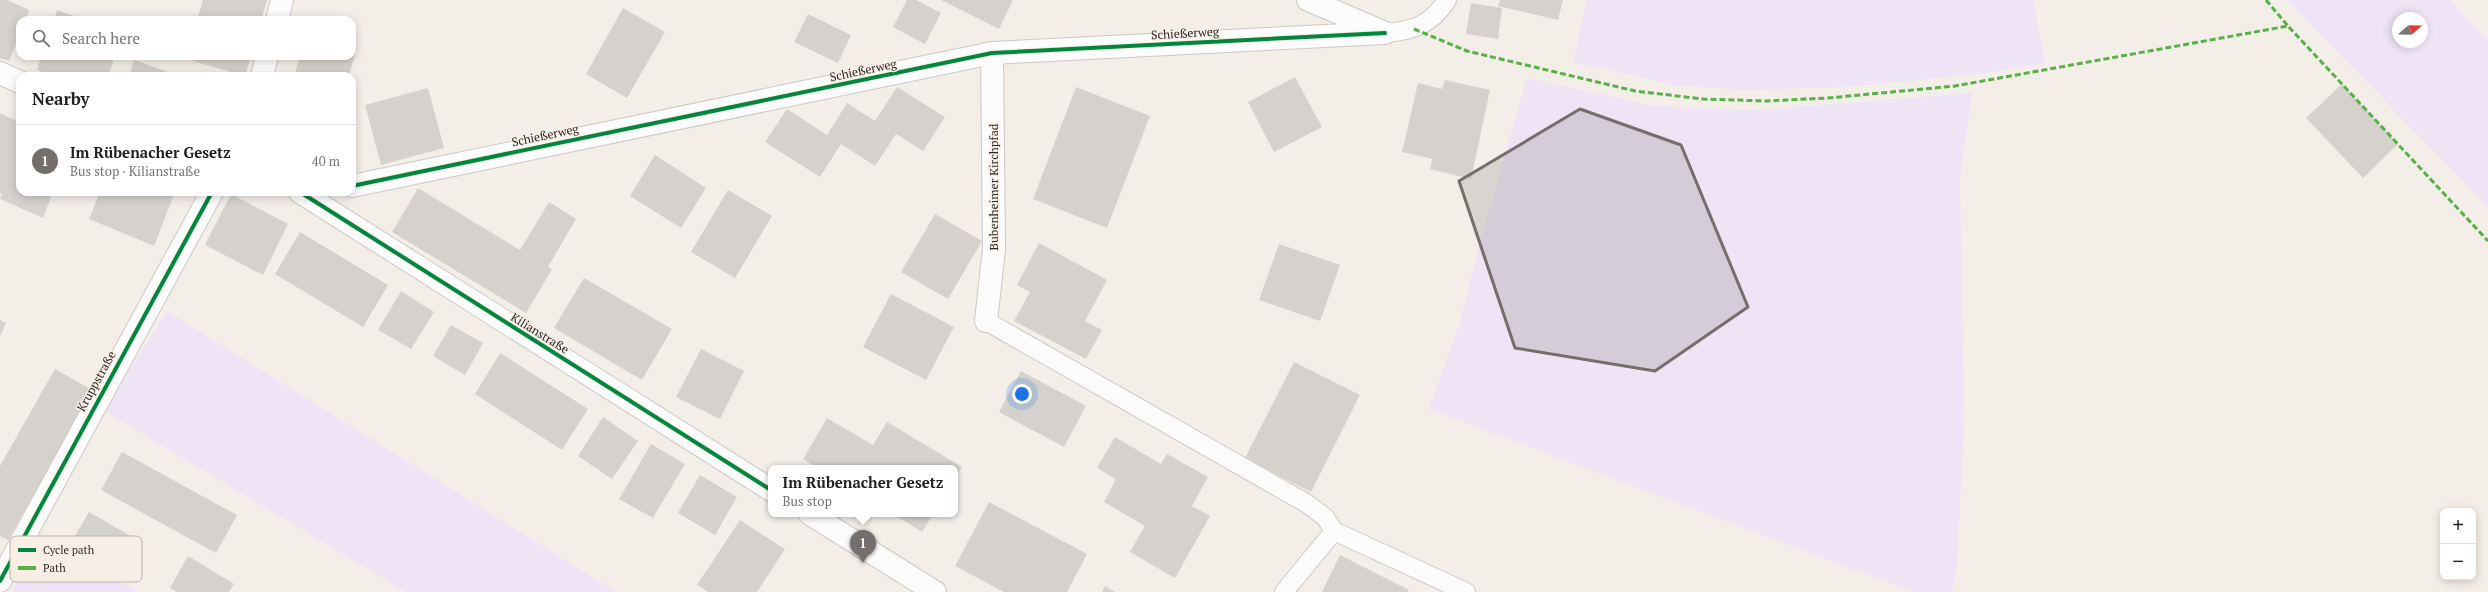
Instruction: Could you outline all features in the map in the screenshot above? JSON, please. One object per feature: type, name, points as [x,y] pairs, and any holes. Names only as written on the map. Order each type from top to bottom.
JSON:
[{"type":"street","points":[[278,16],[282,0]]},
{"type":"street","points":[[1308,0],[1385,33]]},
{"type":"street","name":"Schießerweg","points":[[356,185],[992,53],[1385,33]]},
{"type":"street","name":"Bubenheimer Kirchpfad","points":[[986,321],[994,249],[992,53]]},
{"type":"street","points":[[263,72],[266,60]]},
{"type":"street","points":[[0,73],[16,80]]},
{"type":"street","name":"Kruppstraße","points":[[25,536],[210,196]]},
{"type":"street","name":"Kilianstraße","points":[[314,196],[768,488]]},
{"type":"street","points":[[815,517],[935,592]]},
{"type":"street","name":"Kruppstraße","points":[[0,581],[10,563]]},
{"type":"lane","points":[[1385,33],[1414,29],[1426,23],[1447,0]]},
{"type":"lane","points":[[986,321],[1306,503],[1326,517],[1334,531],[1466,592]]},
{"type":"lane","points":[[1284,592],[1334,531]]},
{"type":"highlighted area","points":[[1580,109],[1681,145],[1748,307],[1655,371],[1515,348],[1459,181]]},
{"type":"shaded area","points":[[1587,0],[2033,0],[2045,63],[1980,74],[1844,87],[1742,90],[1674,85],[1573,62]]},
{"type":"shaded area","points":[[2287,0],[2450,0],[2488,41],[2488,207]]},
{"type":"shaded area","points":[[1527,78],[1654,106],[1755,110],[1972,93],[1960,178],[1964,421],[1957,567],[1952,592],[1913,592],[1429,409],[1460,322],[1478,249]]},
{"type":"shaded area","points":[[167,311],[616,592],[406,592],[104,411]]},
{"type":"shaded area","points":[[18,582],[121,582],[138,592],[13,592]]},
{"type":"building","points":[[0,0],[7,0],[29,10],[27,16],[16,16],[16,44],[9,61],[0,58]]},
{"type":"building","points":[[203,0],[267,0],[262,16],[198,16]]},
{"type":"building","points":[[907,0],[916,0],[941,13],[925,44],[893,27]]},
{"type":"building","points":[[941,0],[1013,0],[999,29]]},
{"type":"building","points":[[1500,0],[1563,0],[1558,20],[1498,6]]},
{"type":"building","points":[[1471,3],[1502,8],[1498,39],[1466,34]]},
{"type":"building","points":[[623,8],[665,32],[627,98],[586,74]]},
{"type":"building","points":[[57,10],[74,16],[55,16]]},
{"type":"building","points":[[808,14],[851,35],[838,63],[794,42]]},
{"type":"building","points":[[40,60],[114,60],[109,72],[42,72],[37,70]]},
{"type":"building","points":[[134,60],[168,72],[130,72]]},
{"type":"building","points":[[189,60],[250,60],[246,72],[231,72]]},
{"type":"building","points":[[299,60],[353,60],[350,72],[295,72]]},
{"type":"building","points":[[1295,77],[1322,127],[1274,152],[1248,102]]},
{"type":"building","points":[[1445,80],[1490,90],[1471,179],[1430,169],[1432,159],[1402,152],[1418,83],[1442,89]]},
{"type":"building","points":[[2342,84],[2398,144],[2363,178],[2306,118]]},
{"type":"building","points":[[897,87],[945,117],[923,151],[896,134],[875,166],[841,144],[820,177],[765,142],[787,109],[827,135],[847,103],[875,121]]},
{"type":"building","points":[[1076,87],[1150,116],[1107,228],[1033,199]]},
{"type":"building","points":[[428,88],[444,148],[381,165],[365,105]]},
{"type":"building","points":[[0,113],[16,121],[16,196],[51,196],[43,218],[0,199],[2,194],[0,193]]},
{"type":"building","points":[[655,155],[706,188],[681,228],[630,196]]},
{"type":"building","points":[[418,188],[520,250],[549,202],[576,219],[548,267],[552,269],[526,313],[392,232]]},
{"type":"building","points":[[728,190],[772,216],[735,278],[691,252]]},
{"type":"building","points":[[98,196],[173,196],[154,246],[89,219]]},
{"type":"building","points":[[230,196],[235,196],[288,224],[263,275],[205,245]]},
{"type":"building","points":[[935,214],[982,241],[948,299],[901,272]]},
{"type":"building","points":[[300,232],[388,285],[363,327],[275,274]]},
{"type":"building","points":[[1039,243],[1107,280],[1085,321],[1102,330],[1086,359],[1014,321],[1030,292],[1017,285]]},
{"type":"building","points":[[1279,244],[1340,265],[1320,321],[1259,300]]},
{"type":"building","points":[[584,278],[672,329],[642,380],[554,328]]},
{"type":"building","points":[[401,291],[434,312],[411,349],[378,330]]},
{"type":"building","points":[[891,294],[954,327],[926,380],[863,347]]},
{"type":"building","points":[[0,320],[6,323],[0,336]]},
{"type":"building","points":[[451,325],[483,343],[465,375],[433,356]]},
{"type":"building","points":[[701,349],[744,371],[720,419],[676,397]]},
{"type":"building","points":[[500,353],[588,409],[562,450],[475,394]]},
{"type":"building","points":[[1294,362],[1360,395],[1311,492],[1245,458]]},
{"type":"building","points":[[55,369],[92,390],[8,540],[0,536],[0,466]]},
{"type":"building","points":[[1021,371],[1086,406],[1064,447],[999,412]]},
{"type":"building","points":[[603,417],[638,441],[612,479],[578,456]]},
{"type":"building","points":[[827,418],[873,445],[887,422],[962,467],[958,473],[958,465],[812,465],[803,459]]},
{"type":"building","points":[[1115,437],[1161,464],[1167,454],[1208,477],[1192,506],[1210,516],[1175,578],[1130,552],[1145,526],[1104,502],[1116,479],[1097,468]]},
{"type":"building","points":[[651,444],[685,464],[653,518],[619,499]]},
{"type":"building","points":[[122,452],[237,515],[216,553],[101,490]]},
{"type":"building","points":[[700,475],[737,497],[715,535],[678,513]]},
{"type":"building","points":[[989,502],[1087,554],[1067,592],[1004,592],[955,566]]},
{"type":"building","points":[[89,512],[131,536],[75,536]]},
{"type":"building","points":[[898,517],[931,517],[922,532]]},
{"type":"building","points":[[740,520],[785,549],[757,592],[708,592],[697,585]]},
{"type":"building","points":[[1340,555],[1409,590],[1408,592],[1322,592]]},
{"type":"building","points":[[188,556],[234,584],[229,592],[177,592],[170,588]]},
{"type":"building","points":[[1105,586],[1115,592],[1102,592]]},
{"type":"marked path","points":[[2266,0],[2288,26]]},
{"type":"marked path","points":[[1414,29],[1467,51],[1635,91],[1703,99],[1766,101],[1828,98],[1955,86],[2288,26],[2488,241]]},
{"type":"cycle path","points":[[356,185],[992,53],[1385,33]]},
{"type":"cycle path","points":[[25,536],[210,196]]},
{"type":"cycle path","points":[[306,196],[768,488]]},
{"type":"cycle path","points":[[0,581],[10,563]]},
{"type":"place","name":"Im Rübenacher Gesetz","points":[[863,563]]}]
